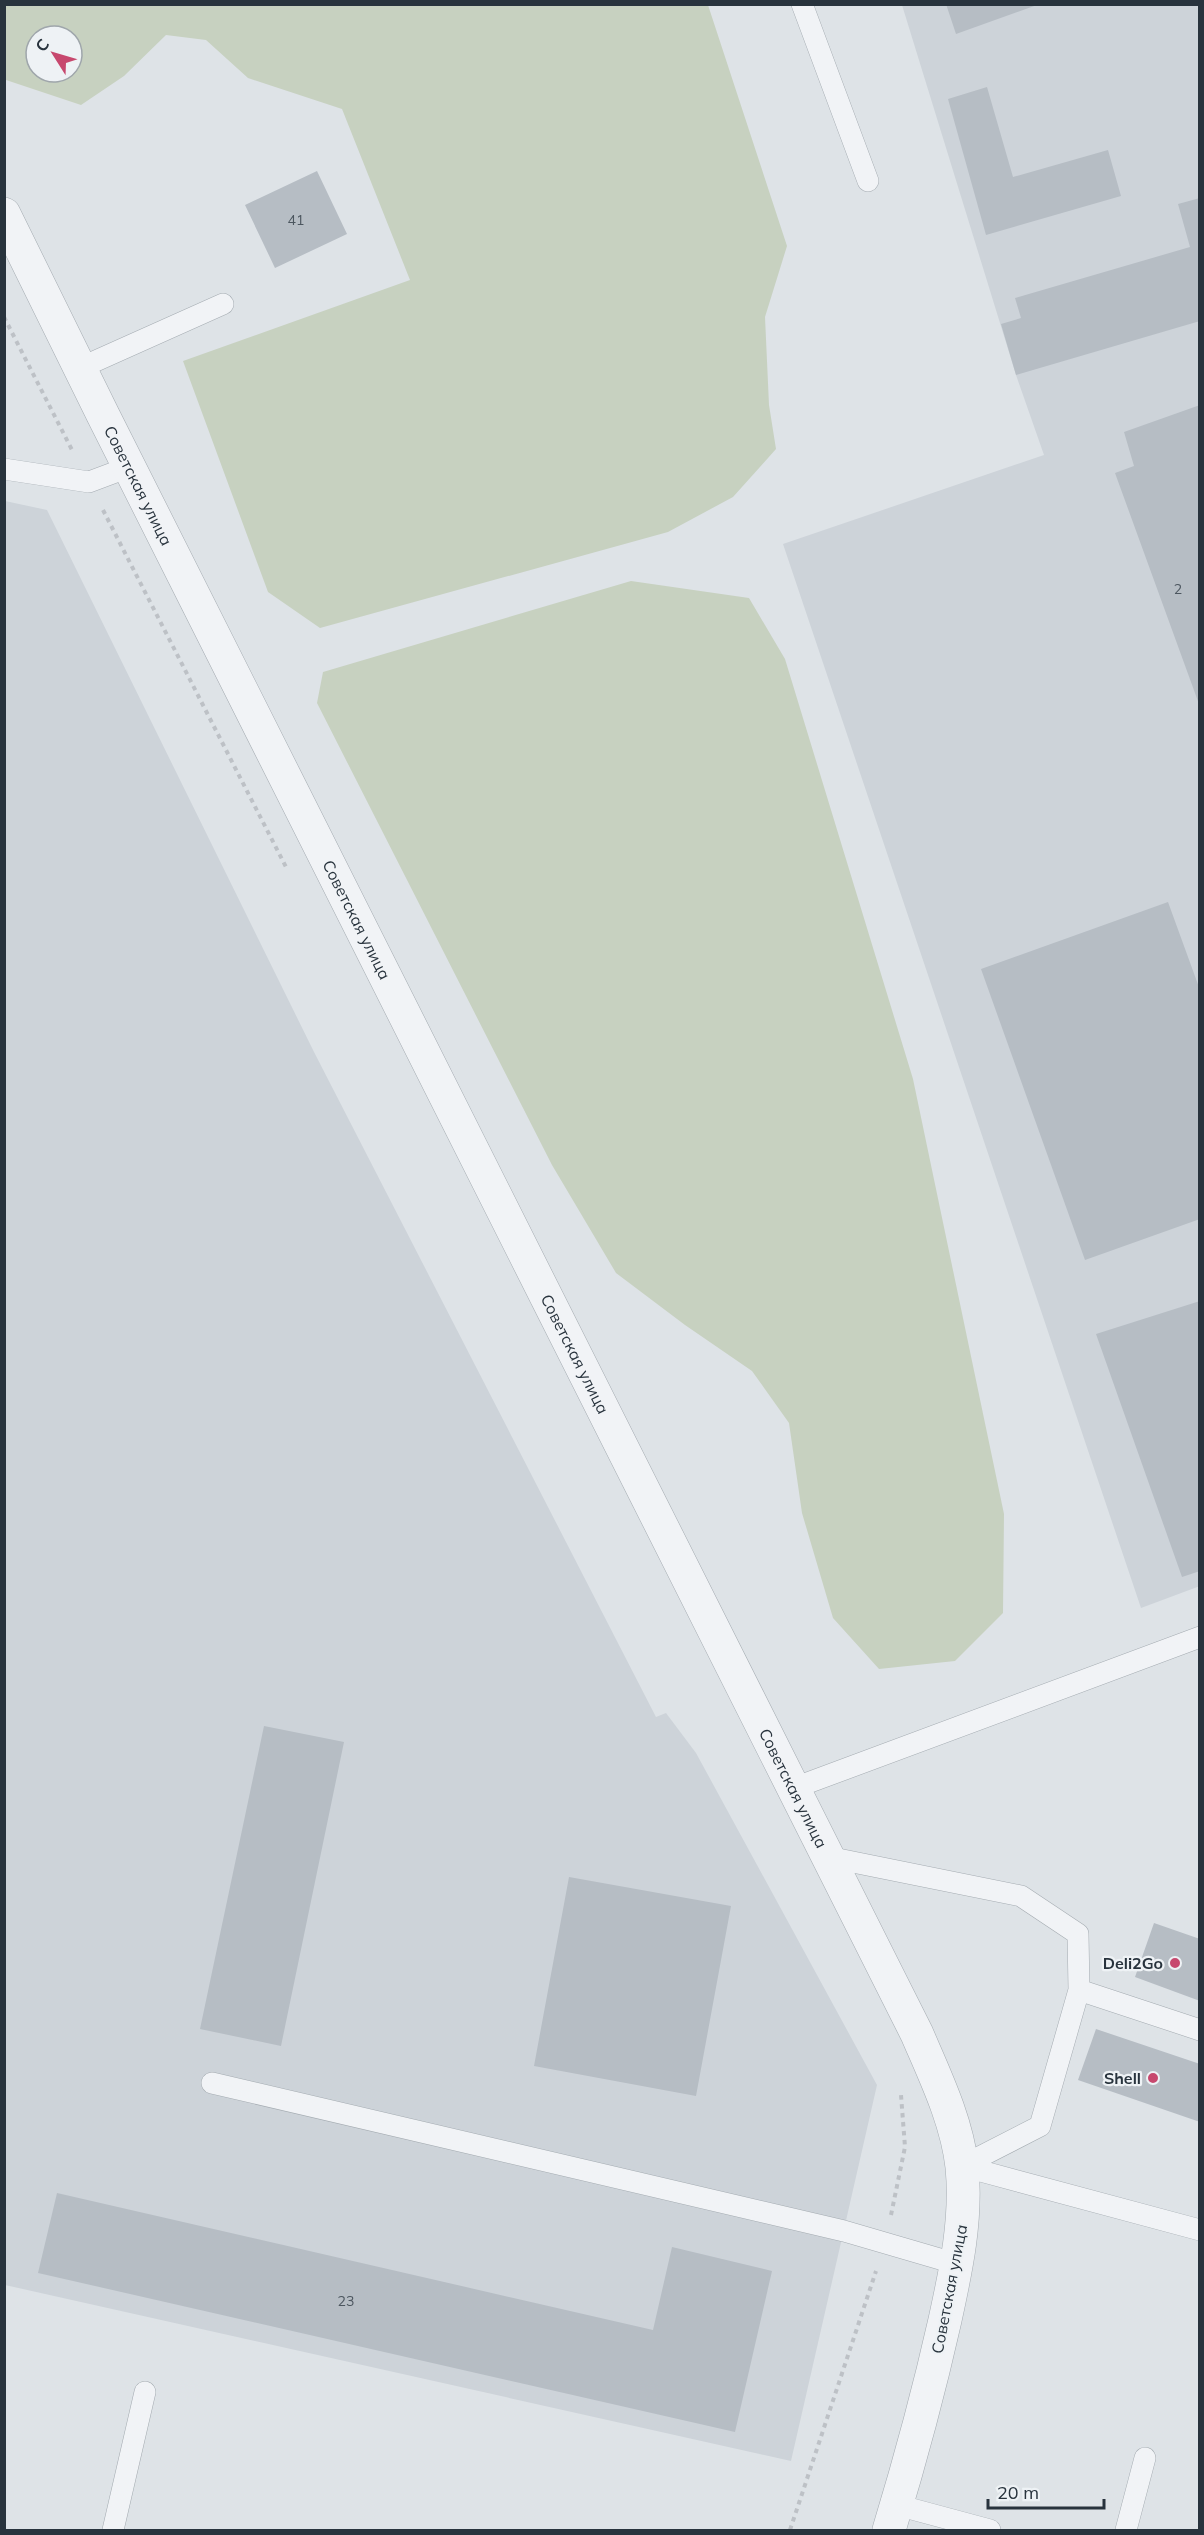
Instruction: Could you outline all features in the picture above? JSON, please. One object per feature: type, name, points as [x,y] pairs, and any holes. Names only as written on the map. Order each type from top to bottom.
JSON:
[{"type":"street","name":"Советская улица","points":[[4,214],[129,468],[917,2034],[954,2130],[962,2166],[963,2209],[957,2264],[935,2363],[893,2518]]},
{"type":"lane","points":[[802,4],[868,182]]},
{"type":"lane","points":[[80,368],[223,304]]},
{"type":"lane","points":[[4,469],[89,482],[129,468]]},
{"type":"lane","points":[[794,1788],[1200,1637]]},
{"type":"lane","points":[[828,1857],[1021,1896],[1078,1934],[1079,1990],[1040,2126],[962,2166]]},
{"type":"lane","points":[[1079,1990],[1200,2030]]},
{"type":"lane","points":[[212,2083],[844,2231],[957,2264]]},
{"type":"lane","points":[[962,2166],[1200,2230]]},
{"type":"lane","points":[[113,2530],[145,2392]]},
{"type":"lane","points":[[1126,2530],[1145,2458]]},
{"type":"lane","points":[[893,2518],[990,2530]]},
{"type":"path","points":[[4,317],[290,874]]},
{"type":"path","points":[[790,2530],[886,2244],[905,2147],[901,2086]]},
{"type":"shaded area","points":[[902,5],[1199,5],[1200,1586],[1141,1608],[783,544],[1044,455],[1016,375]]},
{"type":"shaded area","points":[[5,501],[47,510],[314,1052],[656,1717],[666,1713],[696,1753],[877,2085],[791,2461],[5,2285]]},
{"type":"green space","points":[[4,5],[708,5],[787,246],[765,317],[769,405],[776,449],[733,497],[668,532],[320,628],[268,592],[183,361],[410,280],[342,109],[248,78],[206,40],[166,35],[124,76],[81,105],[6,80]]},
{"type":"green space","points":[[631,581],[749,598],[785,659],[913,1079],[1004,1514],[1003,1613],[955,1661],[879,1669],[833,1618],[802,1513],[789,1423],[752,1371],[685,1325],[616,1273],[552,1165],[317,703],[323,672]]},
{"type":"building","points":[[946,4],[1037,4],[1037,5],[956,34]]},
{"type":"building","points":[[987,87],[1013,177],[1108,150],[1121,196],[986,235],[948,99]]},
{"type":"building","points":[[317,171],[347,234],[275,268],[245,205]]},
{"type":"building","points":[[1200,198],[1200,321],[1016,375],[1001,324],[1021,318],[1015,298],[1190,247],[1178,204]]},
{"type":"building","points":[[1200,405],[1199,704],[1115,473],[1134,466],[1124,432]]},
{"type":"building","points":[[1168,902],[1200,990],[1200,1219],[1085,1260],[981,969]]},
{"type":"building","points":[[1200,1301],[1200,1571],[1182,1577],[1096,1334]]},
{"type":"building","points":[[264,1726],[344,1742],[281,2046],[200,2029]]},
{"type":"building","points":[[569,1877],[731,1906],[696,2096],[534,2066]]},
{"type":"building","points":[[1154,1923],[1200,1939],[1200,2001],[1135,1977]]},
{"type":"building","points":[[1096,2029],[1200,2064],[1200,2122],[1078,2080]]},
{"type":"building","points":[[57,2193],[653,2330],[672,2247],[772,2271],[735,2432],[38,2273]]},
{"type":"place","name":"Deli2Go","points":[[1175,1963]]},
{"type":"place","name":"Shell","points":[[1153,2078]]}]
